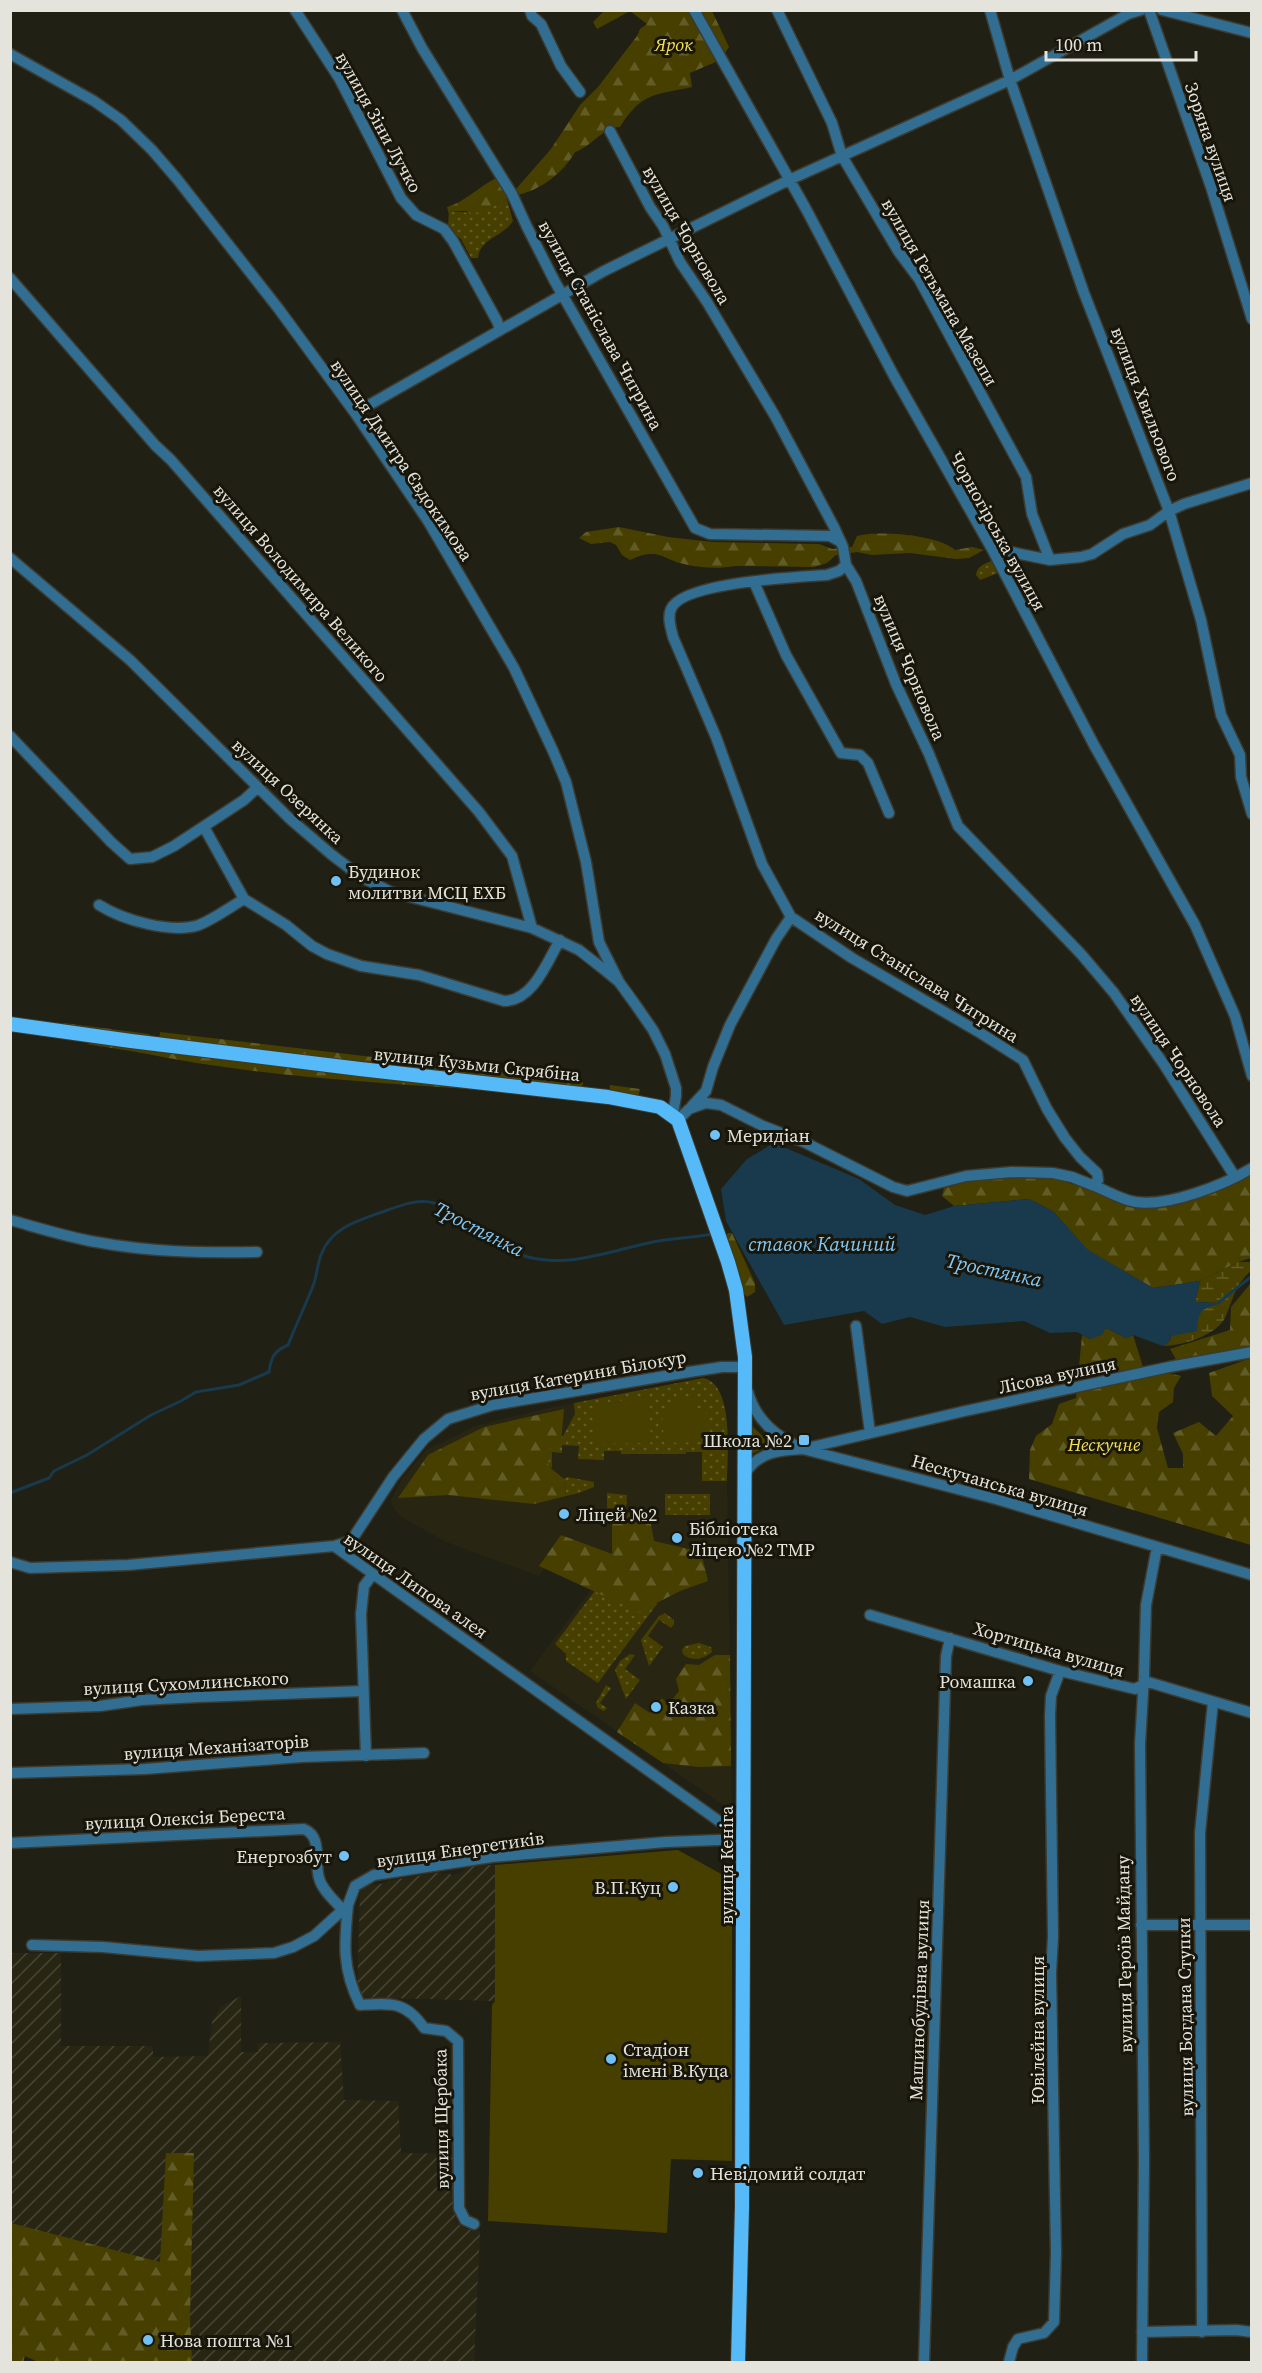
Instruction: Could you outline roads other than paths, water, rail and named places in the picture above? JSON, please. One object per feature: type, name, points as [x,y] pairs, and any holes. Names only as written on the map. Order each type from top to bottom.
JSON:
[{"type":"main road","name":"вулиця Кузьми Скрябіна","points":[[10,1024],[132,1041],[608,1097],[651,1104],[676,1117]]},
{"type":"main road","points":[[676,1117],[728,1262],[741,1321],[745,1367]]},
{"type":"main road","name":"вулиця Кеніга","points":[[738,2362],[742,2207],[745,1367]]},
{"type":"street","name":"вулиця Зіни Лучко","points":[[295,10],[339,78],[401,198],[416,215],[444,229],[453,241],[500,330]]},
{"type":"street","name":"вулиця Станіслава Чигрина","points":[[402,10],[422,48],[512,194],[562,294],[694,528],[710,534],[830,536],[844,552],[839,571],[827,575],[754,582],[688,594],[678,600],[671,609],[669,622],[716,737],[762,864],[791,917],[852,958],[1023,1060],[1047,1109],[1065,1138],[1080,1158],[1097,1173],[1098,1180],[1092,1185]]},
{"type":"street","points":[[530,10],[532,16],[541,24],[561,66],[580,92]]},
{"type":"street","name":"Чорногірська вулиця","points":[[693,10],[806,209],[894,376],[992,549],[1094,745],[1195,926],[1236,1016],[1251,1076]]},
{"type":"street","name":"вулиця Гетьмана Мазепи","points":[[777,10],[831,123],[842,156],[898,251],[918,279],[1026,477],[1032,513],[1050,560]]},
{"type":"street","name":"вулиця Хвильового","points":[[990,10],[1010,80],[1084,293],[1169,511],[1201,620],[1221,715],[1240,755],[1241,777],[1251,814]]},
{"type":"street","points":[[355,413],[604,271],[789,180],[1010,80],[1110,23],[1141,10]]},
{"type":"street","name":"Зоряна вулиця","points":[[1149,10],[1211,187],[1251,319]]},
{"type":"street","points":[[1162,10],[1251,33]]},
{"type":"street","name":"вулиця Дмитра Євдокимова","points":[[10,54],[94,101],[121,120],[152,150],[278,309],[355,413],[428,521],[514,668],[542,725],[566,782],[592,889],[599,942],[619,982]]},
{"type":"street","name":"вулиця Чорновола","points":[[610,131],[680,262],[707,302],[775,417],[844,552],[896,684],[929,754],[958,826],[1081,954],[1114,993],[1165,1066],[1235,1177]]},
{"type":"street","name":"вулиця Володимира Великого","points":[[10,278],[480,812],[512,856],[532,928]]},
{"type":"street","points":[[992,549],[1002,548],[1050,560],[1081,557],[1092,554],[1123,534],[1157,522],[1169,511],[1184,504],[1251,483]]},
{"type":"street","name":"вулиця Озерянка","points":[[10,558],[130,660],[315,841],[361,877],[391,892],[532,928],[579,950],[619,982],[653,1030],[669,1063],[674,1079],[676,1117]]},
{"type":"street","points":[[754,582],[786,655],[841,753],[860,755],[868,763],[889,813]]},
{"type":"street","points":[[10,736],[111,843],[130,860],[152,857],[174,846],[244,800],[258,787]]},
{"type":"street","points":[[204,827],[244,899],[286,925],[312,946],[361,966],[419,975],[504,1001],[518,999],[527,992],[560,940]]},
{"type":"street","points":[[99,905],[122,917],[146,923],[190,927],[201,924],[244,899]]},
{"type":"street","points":[[689,1109],[706,1091],[730,1025],[791,917]]},
{"type":"street","points":[[676,1117],[706,1103],[721,1105],[763,1126],[804,1142],[893,1187],[907,1191],[966,1176],[1012,1172],[1053,1173],[1072,1176],[1133,1202],[1146,1203],[1200,1191],[1251,1168]]},
{"type":"street","points":[[10,1220],[95,1242],[128,1247],[196,1253],[257,1252]]},
{"type":"street","points":[[856,1326],[870,1433]]},
{"type":"street","name":"Лісова вулиця","points":[[803,1449],[1251,1352]]},
{"type":"street","name":"вулиця Катерини Білокур","points":[[334,1546],[351,1541],[393,1477],[424,1439],[434,1429],[459,1414],[493,1405],[689,1372],[722,1367],[745,1367]]},
{"type":"street","points":[[745,1383],[754,1410],[768,1427],[780,1437],[803,1449]]},
{"type":"street","name":"Нескучанська вулиця","points":[[745,1474],[758,1459],[771,1453],[803,1449],[996,1499],[1251,1575]]},
{"type":"street","name":"вулиця Липова алея","points":[[10,1562],[30,1568],[128,1565],[299,1547],[334,1546],[744,1839]]},
{"type":"street","name":"вулиця Героїв Майдану","points":[[1142,2362],[1144,2161],[1140,1755],[1146,1605],[1157,1547]]},
{"type":"street","points":[[366,1756],[361,1614],[364,1586],[374,1574]]},
{"type":"street","name":"Хортицька вулиця","points":[[870,1615],[1060,1671],[1135,1689],[1148,1682],[1251,1713]]},
{"type":"street","name":"Машинобудівна вулиця","points":[[924,2362],[946,1656],[951,1638]]},
{"type":"street","name":"Ювілейна вулиця","points":[[1009,2362],[1018,2339],[1044,2333],[1054,2322],[1056,2253],[1051,1973],[1053,1937],[1050,1716],[1051,1696],[1060,1671]]},
{"type":"street","name":"вулиця Сухомлинського","points":[[10,1709],[100,1706],[142,1700],[363,1691]]},
{"type":"street","name":"вулиця Богдана Ступки","points":[[1202,2332],[1200,1833],[1213,1702]]},
{"type":"street","name":"вулиця Механізаторів","points":[[10,1773],[145,1769],[282,1758],[424,1754]]},
{"type":"street","name":"вулиця Олексія Береста","points":[[10,1843],[304,1829],[311,1832],[315,1839],[319,1879],[331,1898],[345,1907]]},
{"type":"street","name":"вулиця Енергетиків","points":[[32,1945],[103,1947],[198,1956],[265,1954],[293,1947],[314,1936],[345,1907],[355,1886],[374,1875],[492,1857],[666,1842],[744,1839]]},
{"type":"street","name":"вулиця Щербака","points":[[345,1907],[344,1950],[347,1973],[360,2005],[397,2004],[409,2010],[424,2028],[446,2031],[458,2041],[459,2208],[465,2220],[474,2224]]},
{"type":"street","points":[[1141,1925],[1251,1925]]},
{"type":"street","points":[[1142,2332],[1236,2330],[1251,2332]]},
{"type":"water","name":"ставок Качиний","points":[[774,1143],[859,1179],[895,1205],[925,1215],[954,1206],[1029,1199],[1054,1212],[1088,1250],[1153,1288],[1200,1281],[1195,1302],[1221,1303],[1202,1311],[1197,1331],[1171,1336],[1170,1341],[1163,1346],[1133,1335],[1126,1338],[1106,1328],[1102,1335],[1090,1339],[1077,1332],[1050,1333],[1024,1321],[945,1327],[910,1317],[882,1324],[864,1311],[784,1325],[726,1221],[721,1189],[747,1159]]},
{"type":"waterway","name":"Тростянка","points":[[10,1493],[49,1478],[54,1471],[87,1455],[151,1415],[196,1392],[239,1385],[269,1372],[274,1355],[288,1345],[313,1286],[326,1245],[339,1231],[366,1218],[409,1203],[422,1201],[434,1203],[458,1215],[503,1247],[515,1253],[544,1260],[591,1257],[660,1241],[712,1234]]},
{"type":"waterway","name":"Тростянка","points":[[1218,1303],[1252,1276]]},
{"type":"place","name":"Будинок молитви МСЦ ЕХБ","points":[[336,881]]},
{"type":"place","name":"Меридіан","points":[[715,1135]]},
{"type":"place","name":"Школа №2","points":[[804,1440]]},
{"type":"place","name":"Ліцей №2","points":[[564,1514]]},
{"type":"place","name":"Бібліотека Ліцею №2 ТМР","points":[[677,1538]]},
{"type":"place","name":"Ромашка","points":[[1028,1681]]},
{"type":"place","name":"Казка","points":[[656,1707]]},
{"type":"place","name":"Енергозбут","points":[[344,1856]]},
{"type":"place","name":"В.П.Куц","points":[[673,1887]]},
{"type":"place","name":"Стадіон імені В.Куца","points":[[611,2059]]},
{"type":"place","name":"Невідомий солдат","points":[[698,2173]]},
{"type":"place","name":"Нова пошта №1","points":[[148,2340]]},
{"type":"park label","name":"Ярок","points":[[674,44]]},
{"type":"park label","name":"Нескучне","points":[[1104,1444]]}]
